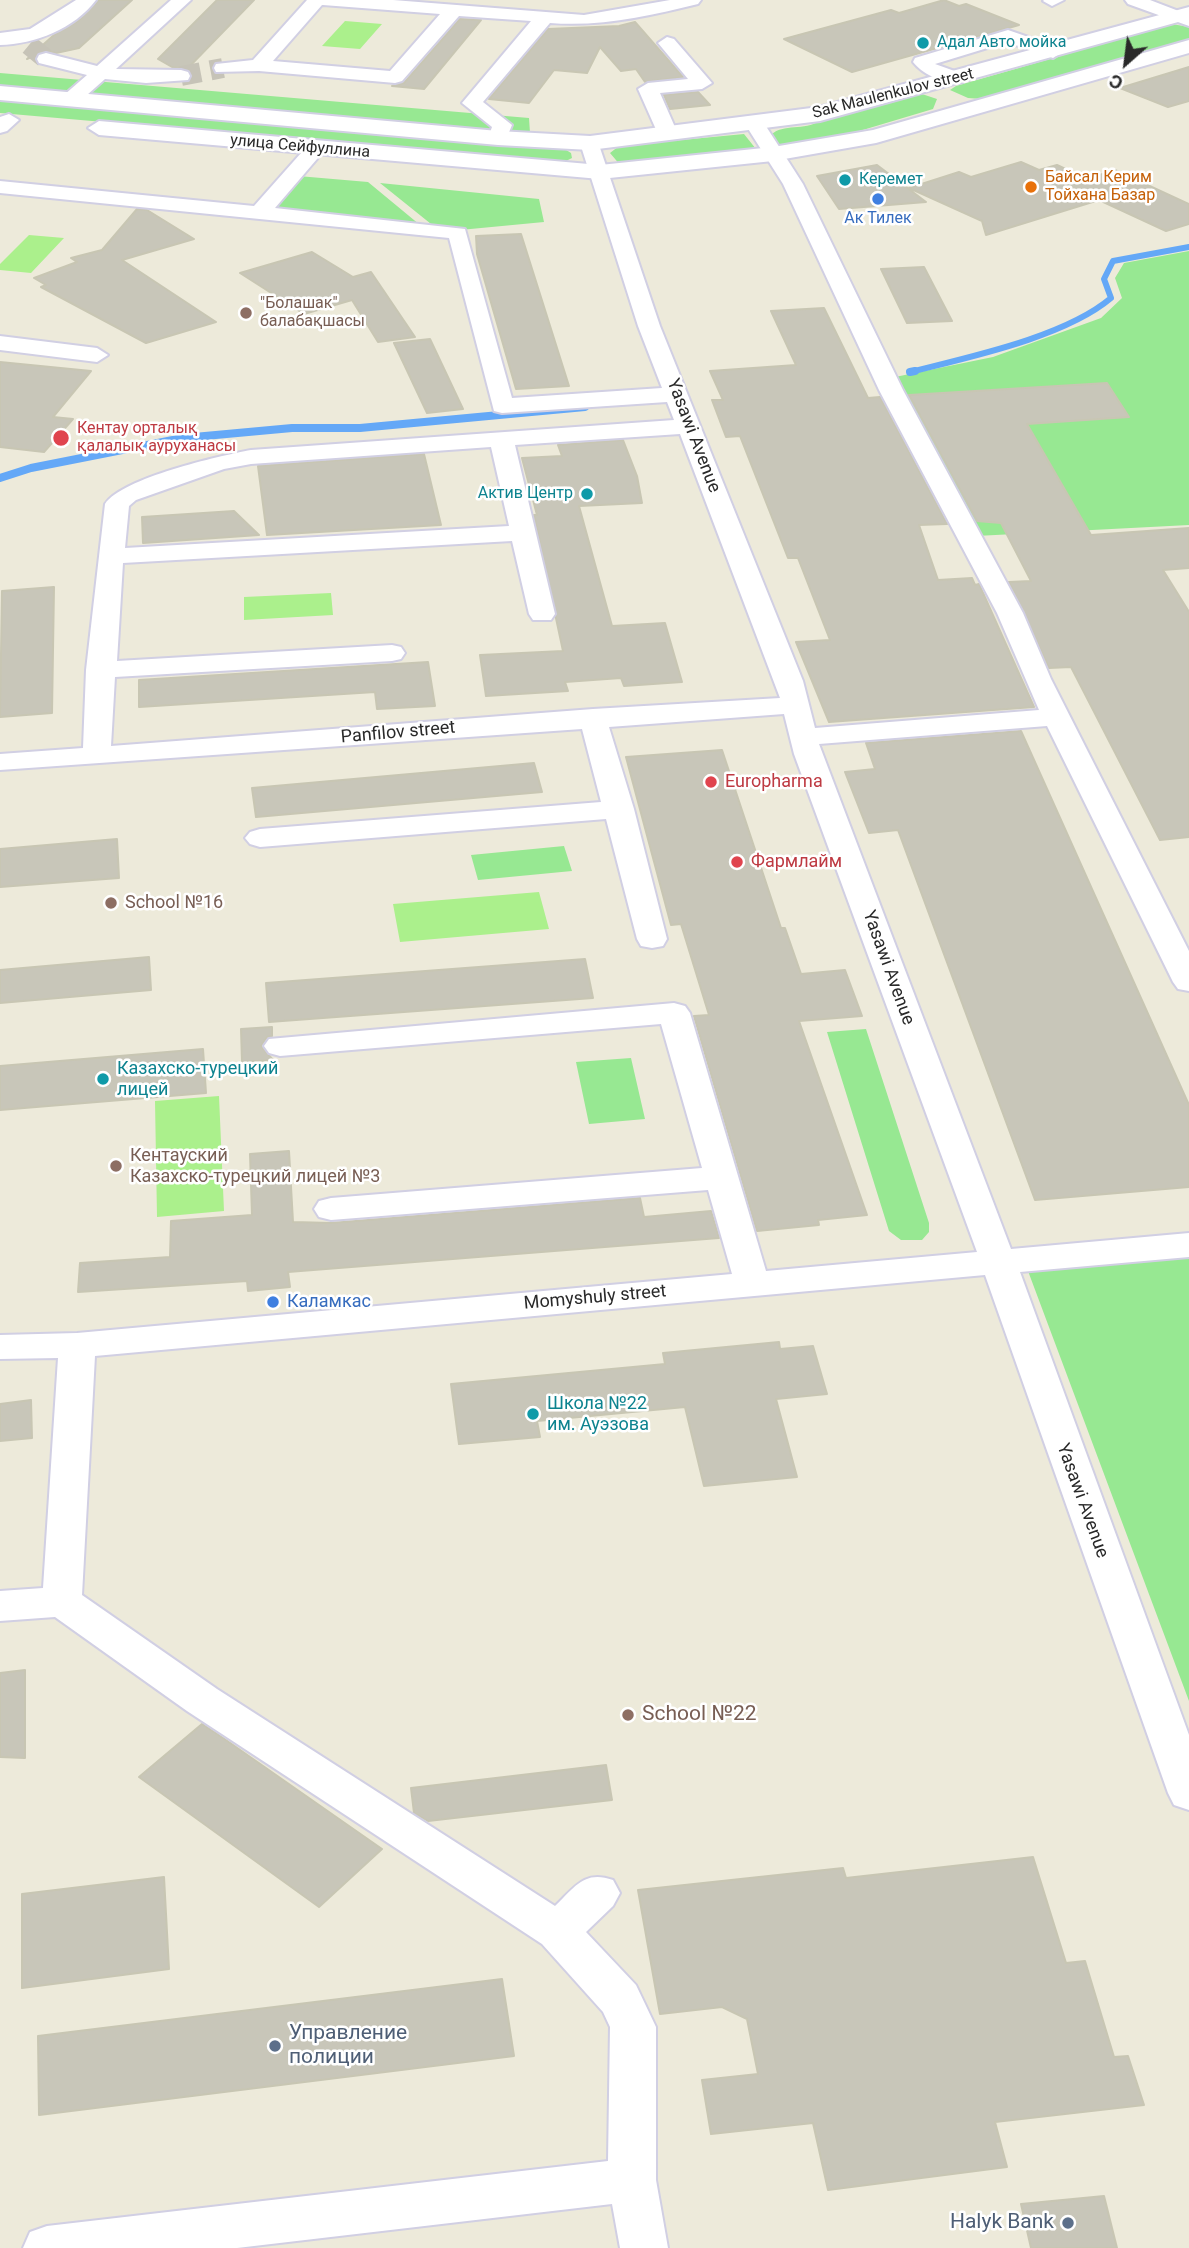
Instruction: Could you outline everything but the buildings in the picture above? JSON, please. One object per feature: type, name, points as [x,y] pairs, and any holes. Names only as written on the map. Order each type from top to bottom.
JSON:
[{"type":"main road","name":"Sak Maulenkulov street","points":[[590,143],[820,114],[1185,17]]},
{"type":"main road","name":"Sak Maulenkulov street","points":[[600,172],[774,154],[876,136],[1189,46]]},
{"type":"main road","name":"улица Сейфуллина","points":[[0,93],[498,138],[590,143]]},
{"type":"main road","points":[[3,122],[36,122]]},
{"type":"main road","name":"улица Сейфуллина","points":[[77,126],[600,172]]},
{"type":"street","points":[[0,39],[29,41],[87,0]]},
{"type":"street","points":[[71,99],[182,0]]},
{"type":"street","points":[[259,65],[317,0]]},
{"type":"street","points":[[323,0],[584,20],[692,0]]},
{"type":"street","points":[[1134,0],[1185,17]]},
{"type":"street","points":[[223,68],[259,65],[395,78],[454,10]]},
{"type":"street","points":[[498,138],[502,125],[472,103],[544,18]]},
{"type":"street","points":[[956,78],[930,69],[922,62],[1008,36],[1053,52]]},
{"type":"street","points":[[667,43],[702,83],[648,89],[665,122],[668,134]]},
{"type":"street","points":[[46,59],[100,74],[156,79],[181,76]]},
{"type":"street","points":[[923,87],[954,101],[953,109],[944,116]]},
{"type":"street","points":[[755,124],[793,184],[891,390],[1010,613],[1057,717],[1189,982]]},
{"type":"street","name":"Yasawi Avenue","points":[[590,143],[649,327],[678,394],[789,681],[813,767],[998,1261],[1189,1793]]},
{"type":"street","points":[[259,214],[316,148]]},
{"type":"street","points":[[0,187],[458,233],[502,406],[678,394]]},
{"type":"street","points":[[0,343],[97,355]]},
{"type":"street","points":[[96,755],[100,670],[117,504],[127,495],[219,463],[251,457],[689,426]]},
{"type":"street","points":[[502,441],[521,533],[542,614]]},
{"type":"street","points":[[111,556],[521,533]]},
{"type":"street","points":[[100,670],[392,653]]},
{"type":"street","name":"Panfilov street","points":[[0,762],[190,751],[593,717],[795,705]]},
{"type":"street","points":[[593,717],[620,809],[652,939]]},
{"type":"street","points":[[805,737],[1057,717]]},
{"type":"street","points":[[260,838],[620,809]]},
{"type":"street","points":[[280,1046],[674,1013],[752,1283]]},
{"type":"street","points":[[331,1209],[720,1178]]},
{"type":"street","name":"Momyshuly street","points":[[0,1347],[77,1345],[1189,1245]]},
{"type":"street","points":[[62,1601],[77,1345]]},
{"type":"street","points":[[0,1606],[62,1601],[202,1700],[558,1931],[620,1998],[633,2027],[632,2180],[644,2248]]},
{"type":"street","points":[[558,1931],[597,1894]]},
{"type":"street","points":[[47,2248],[632,2180]]},
{"type":"green space","points":[[345,21],[382,24],[360,49],[322,46]]},
{"type":"green space","points":[[1172,24],[1189,27],[1189,39],[982,99],[968,98],[950,90],[956,86]]},
{"type":"green space","points":[[0,73],[529,118],[530,133],[0,86]]},
{"type":"green space","points":[[919,93],[937,99],[933,109],[846,135],[783,146],[779,146],[771,135],[782,129],[807,126]]},
{"type":"green space","points":[[0,97],[563,148],[571,153],[572,158],[564,162],[0,113]]},
{"type":"green space","points":[[744,134],[756,149],[621,166],[610,153],[619,146]]},
{"type":"green space","points":[[298,176],[368,182],[420,225],[270,211]]},
{"type":"green space","points":[[380,183],[539,199],[544,222],[460,230],[436,228]]},
{"type":"green space","points":[[29,235],[64,238],[31,273],[0,270],[0,264]]},
{"type":"green space","points":[[1189,251],[1189,525],[976,536],[895,377],[993,357],[1101,318],[1122,298],[1115,278],[1124,263]]},
{"type":"green space","points":[[331,593],[333,615],[244,620],[244,597]]},
{"type":"green space","points":[[564,846],[572,871],[478,880],[471,855]]},
{"type":"green space","points":[[539,892],[549,929],[400,942],[393,904]]},
{"type":"green space","points":[[866,1029],[929,1223],[929,1232],[922,1240],[901,1240],[889,1231],[827,1032]]},
{"type":"green space","points":[[631,1058],[645,1119],[589,1124],[576,1062]]},
{"type":"green space","points":[[219,1096],[224,1211],[157,1217],[155,1101]]},
{"type":"green space","points":[[1189,1255],[1189,1701],[1028,1271]]},
{"type":"waterway","points":[[915,371],[910,372],[1015,344],[1068,324],[1092,312],[1111,298],[1104,279],[1113,261],[1189,247]]},
{"type":"waterway","points":[[0,478],[31,468],[183,438],[292,428],[360,428],[585,407]]},
{"type":"tunnel","points":[[29,45],[46,59]]},
{"type":"tunnel","points":[[181,76],[223,68]]},
{"type":"place","name":"Адал Авто мойка","points":[[923,43]]},
{"type":"place","name":"Керемет","points":[[845,180]]},
{"type":"place","name":"Байсал Керим Тойхана Базар","points":[[1031,187]]},
{"type":"place","name":"Ак Тилек","points":[[878,199]]},
{"type":"place","name":"\"Болашак\" балабақшасы","points":[[246,313]]},
{"type":"place","name":"Кентау орталық қалалық ауруханасы","points":[[61,438]]},
{"type":"place","name":"Актив Центр","points":[[587,494]]},
{"type":"place","name":"Europharma","points":[[711,782]]},
{"type":"place","name":"Фармлайм","points":[[737,862]]},
{"type":"place","name":"School №16","points":[[111,903]]},
{"type":"place","name":"Казахско-турецкий лицей","points":[[103,1079]]},
{"type":"place","name":"Кентауский Казахско-турецкий лицей №3","points":[[116,1166]]},
{"type":"place","name":"Каламкас","points":[[273,1302]]},
{"type":"place","name":"Школа №22 им. Ауэзова","points":[[533,1414]]},
{"type":"place","name":"School №22","points":[[628,1715]]},
{"type":"place","name":"Управление полиции","points":[[275,2046]]},
{"type":"place","name":"Halyk Bank","points":[[1068,2223]]}]
